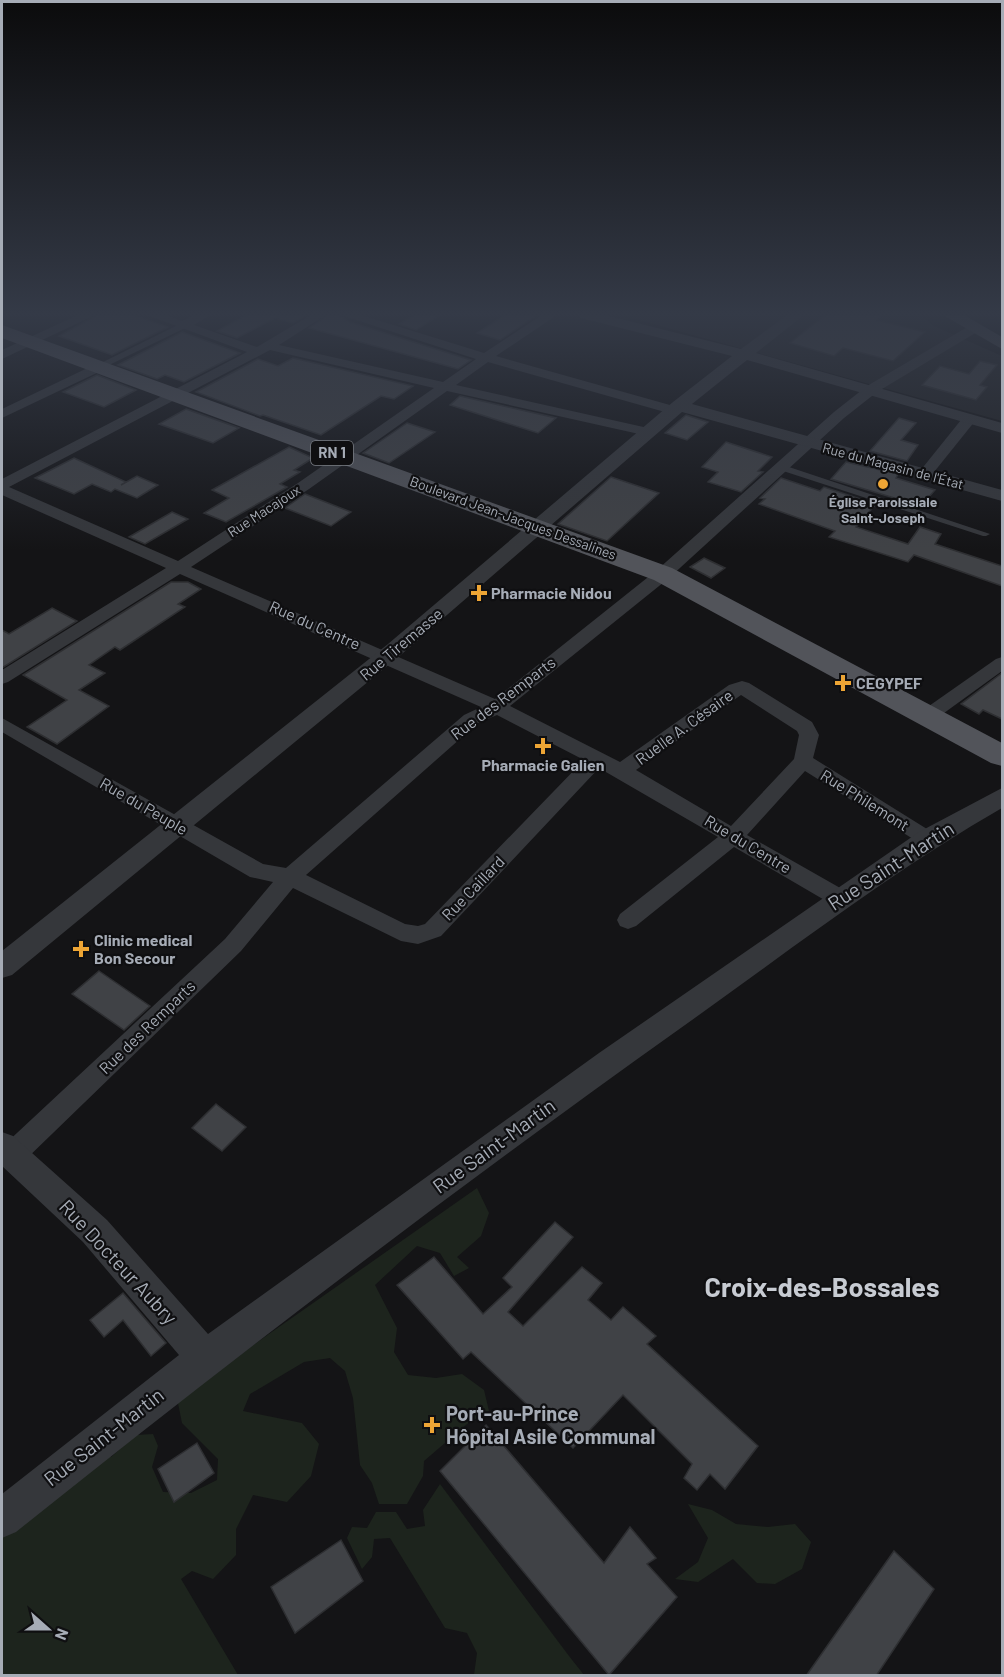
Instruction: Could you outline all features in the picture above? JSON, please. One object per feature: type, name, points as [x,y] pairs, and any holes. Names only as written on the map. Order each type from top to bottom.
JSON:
[{"type":"main road","name":"Boulevard Jean-Jacques Dessalines","points":[[176,394],[663,574],[1002,756]]},
{"type":"street","points":[[2,414],[44,393]]},
{"type":"street","name":"Rue Macajoux","points":[[2,678],[181,566],[345,458],[435,393]]},
{"type":"street","points":[[477,393],[648,432]]},
{"type":"street","points":[[617,393],[676,408]]},
{"type":"street","name":"Rue Tiremasse","points":[[2,967],[387,657],[694,393]]},
{"type":"street","name":"Rue des Remparts","points":[[7,1151],[233,945],[290,877],[471,719],[497,707],[663,574],[806,443],[867,393]]},
{"type":"street","points":[[886,393],[1002,428]]},
{"type":"street","points":[[2,485],[176,394]]},
{"type":"street","name":"Rue du Magasin de l'État","points":[[676,408],[1002,496]]},
{"type":"street","points":[[925,474],[970,418]]},
{"type":"street","name":"Rue du Centre","points":[[2,490],[181,566],[497,707],[621,771],[735,835],[841,899]]},
{"type":"street","points":[[926,717],[1002,663]]},
{"type":"street","name":"Ruelle A. Césaire","points":[[621,771],[736,688],[748,688],[808,730],[803,761]]},
{"type":"street","name":"Rue du Peuple","points":[[2,724],[258,871],[290,877]]},
{"type":"street","name":"Rue Caillard","points":[[290,877],[401,932],[418,934],[433,930],[597,758]]},
{"type":"street","points":[[627,920],[735,835],[803,761]]},
{"type":"street","name":"Rue Philemont","points":[[803,761],[928,839]]},
{"type":"street","name":"Rue Saint-Martin","points":[[2,1518],[205,1358],[610,1062],[928,839],[1002,798]]},
{"type":"street","name":"Rue Docteur Aubry","points":[[7,1151],[95,1231],[205,1358]]},
{"type":"lane","points":[[780,467],[986,534]]},
{"type":"shaded area","points":[[902,393],[1002,393],[1002,421]]},
{"type":"shaded area","points":[[477,1188],[489,1213],[481,1236],[457,1257],[469,1268],[454,1276],[440,1253],[417,1246],[375,1285],[397,1328],[394,1352],[408,1375],[436,1378],[462,1374],[484,1390],[489,1411],[467,1424],[424,1461],[423,1476],[407,1504],[379,1504],[372,1483],[360,1465],[353,1398],[345,1371],[330,1358],[304,1362],[250,1394],[243,1411],[302,1423],[319,1444],[311,1476],[287,1502],[253,1495],[236,1529],[236,1555],[213,1579],[192,1571],[181,1579],[238,1675],[2,1676],[2,1509],[102,1442],[111,1457],[136,1435],[153,1434],[158,1446],[152,1467],[163,1492],[191,1493],[217,1480],[218,1459],[182,1423],[178,1403],[252,1346]]},
{"type":"shaded area","points":[[440,1484],[584,1675],[474,1675],[477,1653],[467,1633],[445,1628],[390,1538],[374,1539],[372,1557],[362,1569],[347,1538],[352,1527],[367,1528],[376,1512],[396,1512],[407,1529],[425,1526],[423,1510]]},
{"type":"shaded area","points":[[688,1504],[712,1510],[736,1524],[768,1527],[795,1524],[811,1542],[802,1569],[775,1584],[757,1583],[733,1559],[698,1582],[675,1579],[698,1562],[708,1538]]},
{"type":"building","points":[[66,393],[130,393],[104,407]]},
{"type":"building","points":[[199,393],[402,393],[394,399],[381,396],[321,435],[263,415],[260,416]]},
{"type":"building","points":[[952,393],[982,393],[976,400]]},
{"type":"building","points":[[460,396],[556,418],[538,433],[450,405]]},
{"type":"building","points":[[186,409],[239,428],[213,443],[159,424]]},
{"type":"building","points":[[686,415],[708,422],[687,440],[665,433]]},
{"type":"building","points":[[899,418],[916,423],[901,440],[918,445],[907,461],[870,451]]},
{"type":"building","points":[[407,423],[435,432],[389,463],[363,453]]},
{"type":"building","points":[[726,442],[772,457],[758,471],[763,472],[741,492],[708,482],[718,472],[702,467]]},
{"type":"building","points":[[289,447],[313,458],[294,470],[300,472],[280,484],[287,487],[226,522],[204,513],[229,498],[212,490]]},
{"type":"building","points":[[74,458],[126,482],[121,485],[137,476],[158,485],[137,498],[115,489],[111,492],[92,484],[74,494],[35,478]]},
{"type":"building","name":"Église Paroissiale Saint-Joseph","points":[[846,462],[898,474],[896,478],[935,490],[921,506],[831,479]]},
{"type":"building","points":[[611,477],[659,493],[607,541],[558,524]]},
{"type":"building","points":[[781,478],[820,491],[824,487],[876,504],[856,527],[908,544],[920,527],[941,534],[935,544],[1002,566],[1002,586],[914,555],[908,562],[829,537],[835,531],[759,504],[765,499],[760,498]]},
{"type":"building","points":[[305,494],[351,512],[331,526],[285,508]]},
{"type":"building","points":[[172,512],[188,519],[145,544],[129,537]]},
{"type":"building","points":[[704,558],[725,568],[711,578],[690,567]]},
{"type":"building","points":[[171,582],[188,582],[201,589],[178,604],[185,607],[120,650],[115,647],[89,665],[105,673],[79,690],[109,706],[57,744],[27,727],[67,700],[23,675]]},
{"type":"building","points":[[52,608],[77,621],[2,668],[2,630],[9,634]]},
{"type":"building","points":[[1002,673],[1002,719],[983,710],[979,714],[961,704]]},
{"type":"building","points":[[99,971],[150,1006],[124,1030],[72,994]]},
{"type":"building","points":[[216,1104],[246,1127],[222,1151],[192,1128]]},
{"type":"building","points":[[555,1222],[573,1237],[508,1312],[523,1326],[582,1267],[602,1283],[588,1300],[611,1320],[623,1307],[656,1336],[647,1344],[758,1446],[725,1489],[710,1474],[697,1490],[684,1478],[692,1464],[623,1395],[573,1448],[471,1352],[463,1359],[397,1285],[434,1257],[483,1314],[512,1287],[503,1278]]},
{"type":"building","points":[[123,1293],[166,1343],[151,1356],[123,1320],[104,1337],[90,1320]]},
{"type":"building","points":[[486,1425],[604,1563],[630,1527],[656,1558],[647,1564],[677,1597],[609,1675],[440,1471]]},
{"type":"building","points":[[197,1443],[214,1473],[174,1502],[158,1469]]},
{"type":"building","points":[[341,1540],[363,1581],[295,1633],[271,1587]]},
{"type":"building","points":[[894,1551],[934,1589],[876,1676],[806,1676]]},
{"type":"place","name":"Église Paroissiale Saint-Joseph","points":[[883,484]]},
{"type":"place","name":"Pharmacie Nidou","points":[[479,593]]},
{"type":"place","name":"CEGYPEF","points":[[843,683]]},
{"type":"place","name":"Pharmacie Galien","points":[[543,746]]},
{"type":"place","name":"Clinic medical Bon Secour","points":[[81,949]]},
{"type":"place","name":"Port-au-Prince Hôpital Asile Communal","points":[[432,1425]]},
{"type":"district","name":"Croix-des-Bossales","points":[[822,1288]]}]
